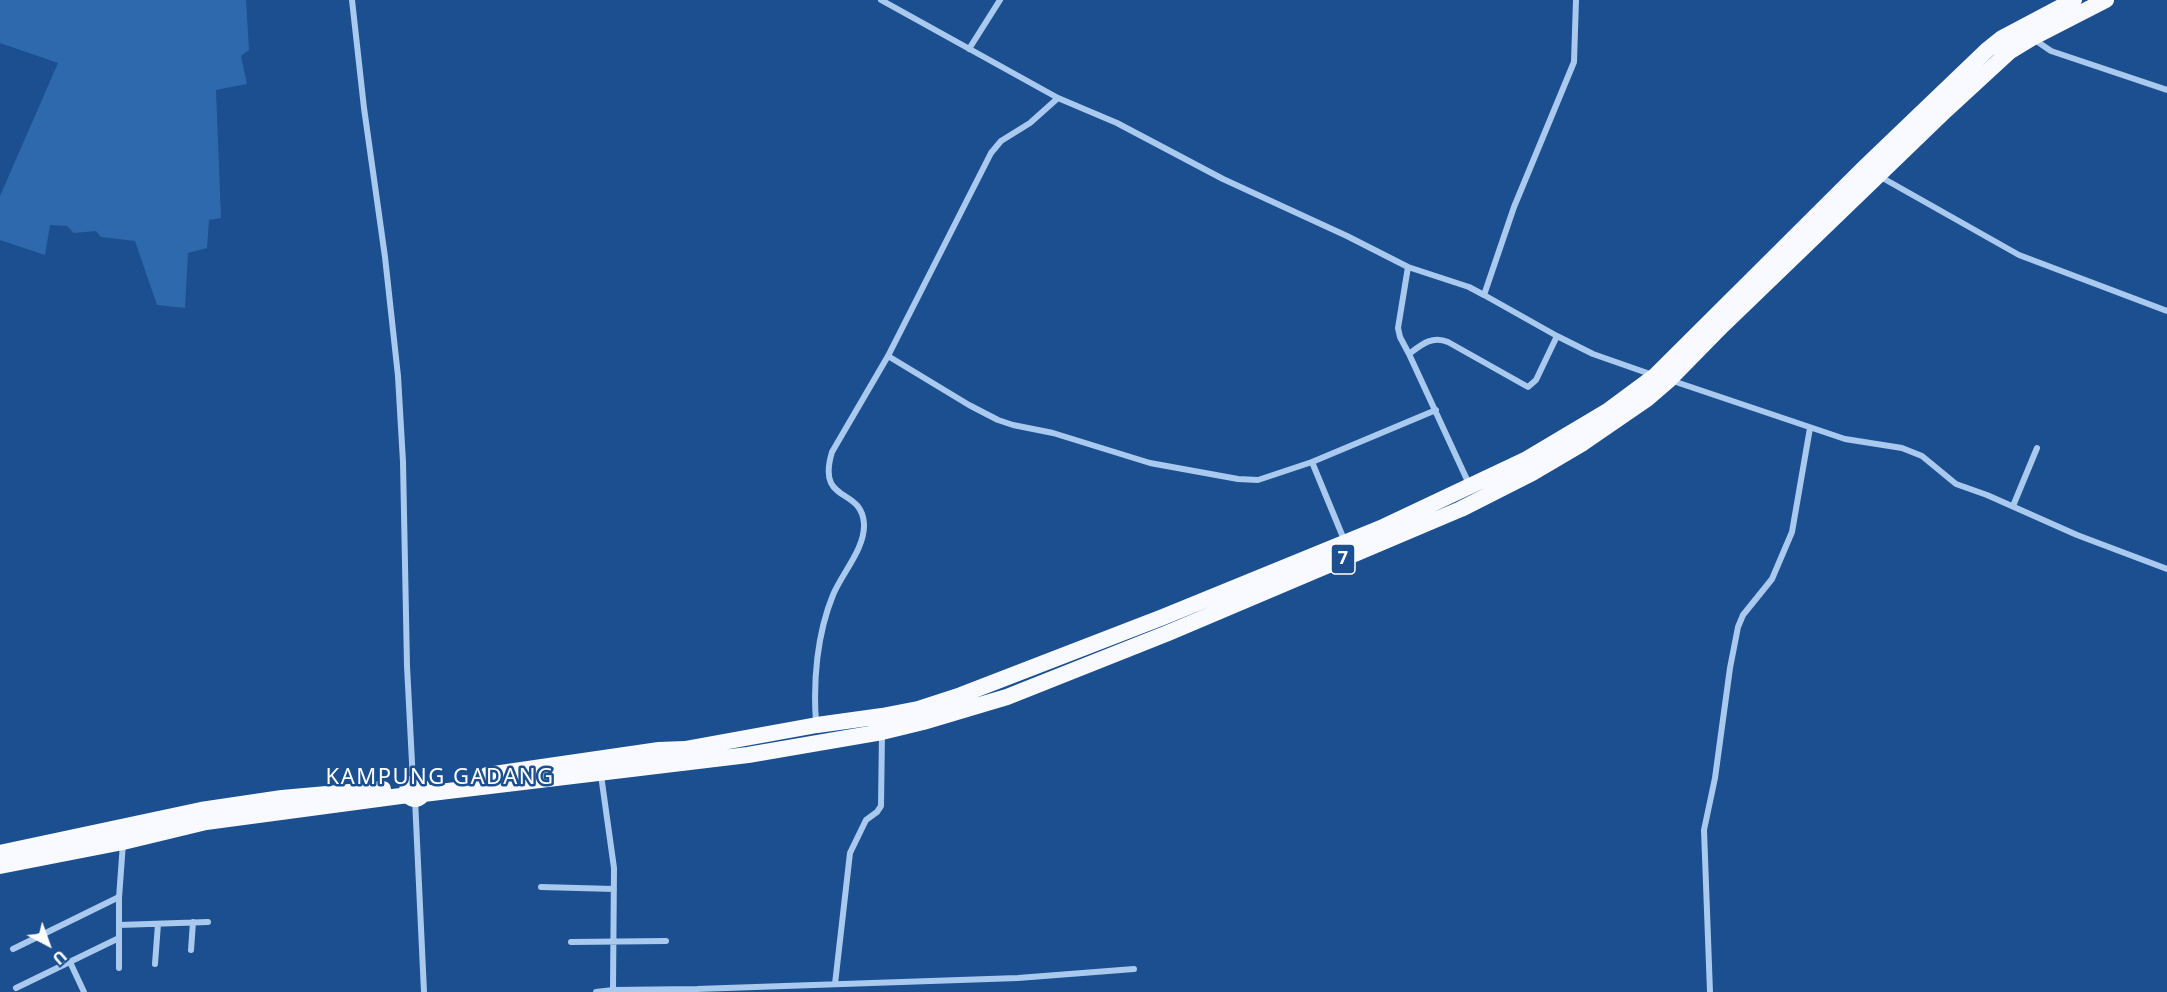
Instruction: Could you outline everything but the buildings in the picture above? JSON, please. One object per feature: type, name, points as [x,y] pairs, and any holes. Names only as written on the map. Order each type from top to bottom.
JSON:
[{"type":"highway","name":"7","points":[[414,790],[748,755],[882,724],[918,709],[1165,625],[1461,509],[1529,467],[1609,410],[1662,378],[1820,222],[1987,50],[2011,33],[2074,0]]},
{"type":"highway","name":"7","points":[[1820,222],[1878,176],[1998,62],[2032,38],[2106,0]]},
{"type":"highway","name":"7","points":[[1165,625],[1345,542],[1470,488],[1529,467]]},
{"type":"highway","name":"7","points":[[414,790],[596,759],[685,749],[817,725],[882,724]]},
{"type":"highway","points":[[0,866],[123,842],[201,810],[272,799],[414,790]]},
{"type":"highway","points":[[0,853],[158,826]]},
{"type":"street","points":[[352,0],[398,376],[403,462],[407,666],[424,992]]},
{"type":"street","points":[[881,0],[1058,98],[1118,123],[1223,179],[1408,267],[1469,287],[1593,354],[1845,440],[1902,448],[1922,456],[1956,484],[2013,506],[2077,535],[2167,568]]},
{"type":"street","points":[[969,49],[1000,0]]},
{"type":"street","points":[[1484,295],[1510,216],[1574,62],[1576,0]]},
{"type":"street","points":[[2032,38],[2051,51],[2167,90]]},
{"type":"street","points":[[817,725],[816,671],[827,615],[834,594],[863,532],[863,516],[860,507],[831,484],[828,478],[828,466],[839,438],[888,356],[991,153],[1001,141],[1030,123],[1058,98]]},
{"type":"street","points":[[1878,176],[2019,255],[2167,311]]},
{"type":"street","points":[[1408,267],[1398,328],[1400,337],[1436,410],[1470,488]]},
{"type":"street","points":[[1409,354],[1425,343],[1440,339],[1528,387],[1536,381],[1557,336]]},
{"type":"street","points":[[888,356],[998,420],[1012,425],[1053,434],[1150,463],[1251,480],[1267,478],[1312,462],[1436,410]]},
{"type":"street","points":[[1710,992],[1704,830],[1715,778],[1730,668],[1738,627],[1743,615],[1772,579],[1792,532],[1810,428]]},
{"type":"street","points":[[2013,506],[2037,448]]},
{"type":"street","points":[[1312,462],[1345,542]]},
{"type":"street","points":[[835,984],[850,853],[866,820],[881,806],[882,724]]},
{"type":"street","points":[[600,772],[614,868],[613,990]]},
{"type":"street","points":[[119,968],[118,925],[123,842]]},
{"type":"street","points":[[541,887],[614,889]]},
{"type":"street","points":[[13,949],[119,897]]},
{"type":"street","points":[[191,950],[193,922]]},
{"type":"street","points":[[118,925],[208,922]]},
{"type":"street","points":[[155,964],[158,924]]},
{"type":"street","points":[[16,988],[119,938]]},
{"type":"street","points":[[571,942],[666,940]]},
{"type":"street","points":[[70,962],[84,992]]},
{"type":"street","points":[[596,992],[613,990],[697,991],[1018,978],[1134,969]]},
{"type":"shaded area","points":[[0,0],[246,0],[249,50],[241,56],[247,84],[216,90],[221,218],[209,220],[207,248],[188,253],[185,308],[157,305],[135,241],[101,237],[96,231],[74,233],[67,226],[50,225],[45,255],[0,240],[0,196],[58,63],[0,43]]},
{"type":"district","name":"KAMPUNG GADANG","points":[[440,778]]}]
